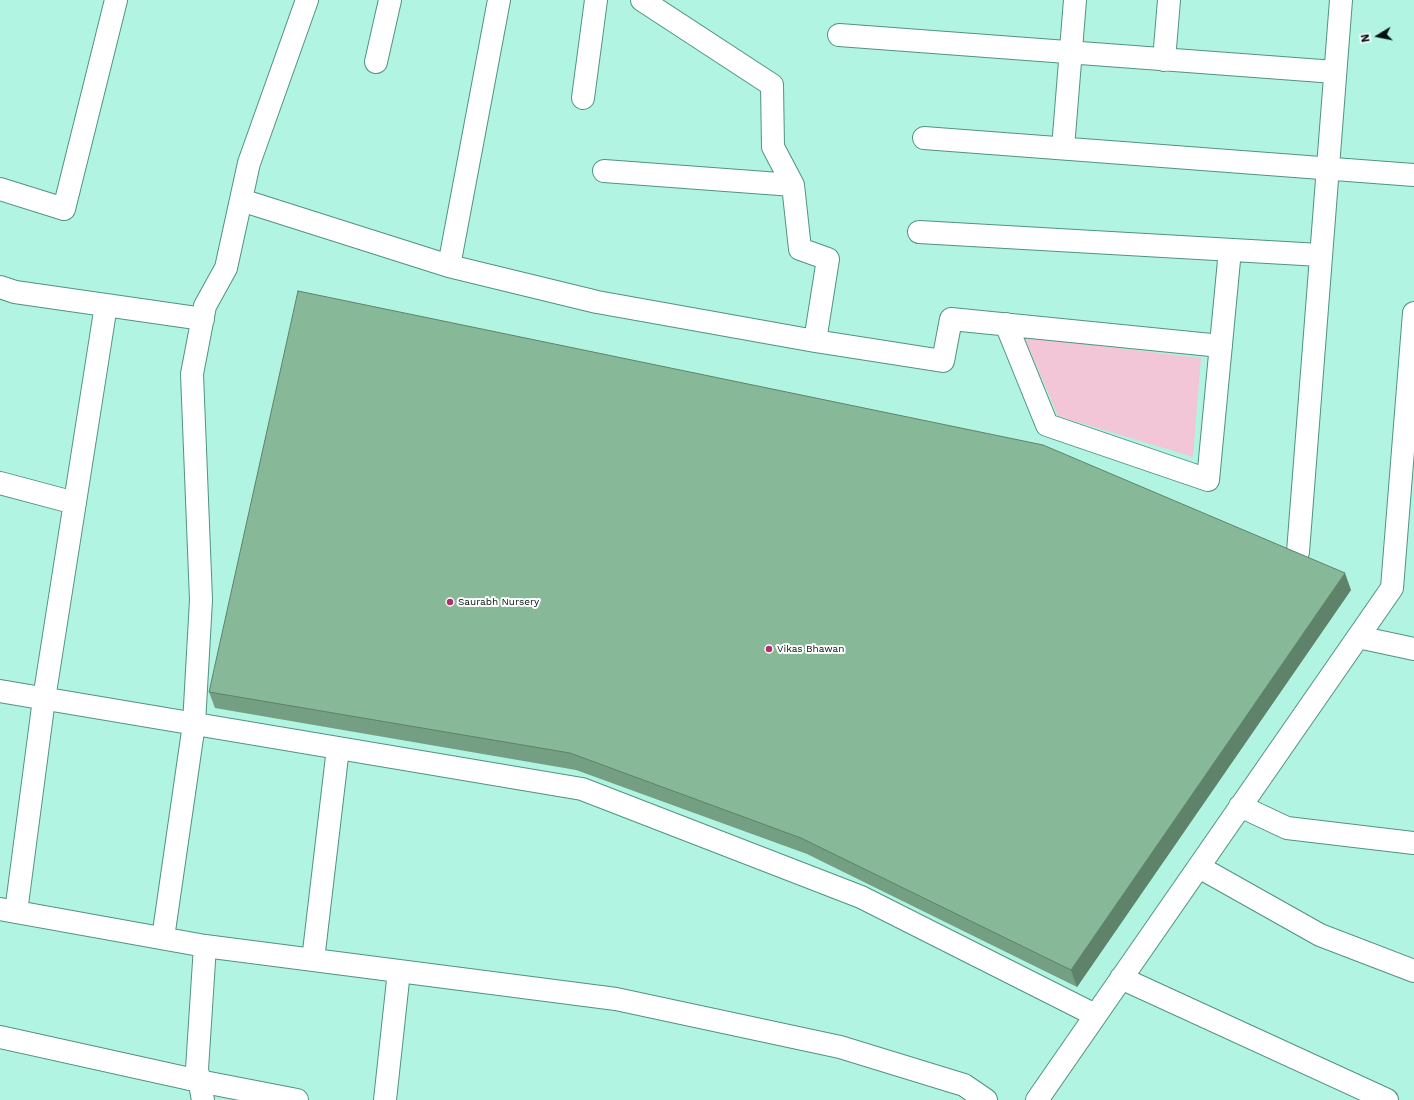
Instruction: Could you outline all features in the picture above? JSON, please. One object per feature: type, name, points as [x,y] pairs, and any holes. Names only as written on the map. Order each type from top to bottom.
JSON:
[{"type":"street","points":[[0,189],[64,209],[116,0]]},
{"type":"street","points":[[163,938],[194,724],[201,600],[192,374],[205,306],[226,268],[249,163],[307,0]]},
{"type":"street","points":[[376,62],[390,0]]},
{"type":"street","points":[[449,266],[499,0]]},
{"type":"street","points":[[583,98],[596,0]]},
{"type":"street","points":[[642,0],[772,85],[773,147],[793,186],[800,249],[828,259],[815,341]]},
{"type":"street","points":[[1063,148],[1075,0]]},
{"type":"street","points":[[1164,60],[1169,0]]},
{"type":"street","points":[[1298,552],[1340,0]]},
{"type":"street","points":[[840,35],[1334,72]]},
{"type":"street","points":[[924,138],[1414,175]]},
{"type":"street","points":[[604,171],[793,186]]},
{"type":"street","points":[[241,200],[449,266],[597,302],[815,341],[943,361],[951,319],[1221,346]]},
{"type":"street","points":[[919,232],[1320,256]]},
{"type":"street","points":[[1006,324],[1047,424],[1208,480],[1230,250]]},
{"type":"street","points":[[0,287],[15,292],[203,319]]},
{"type":"street","points":[[106,305],[44,699],[8,911],[205,946],[616,1000],[840,1047],[964,1085],[986,1100]]},
{"type":"street","points":[[1037,1100],[1392,588],[1412,373],[1414,312]]},
{"type":"street","points":[[0,484],[75,503]]},
{"type":"street","points":[[1358,636],[1414,649]]},
{"type":"street","points":[[0,691],[582,790],[861,897],[1096,1015]]},
{"type":"street","points":[[313,960],[338,748]]},
{"type":"street","points":[[1240,806],[1287,828],[1414,843]]},
{"type":"street","points":[[1199,867],[1320,935],[1414,971]]},
{"type":"street","points":[[201,1090],[197,1069],[205,946]]},
{"type":"street","points":[[385,1100],[399,971]]},
{"type":"street","points":[[1121,978],[1387,1100]]},
{"type":"street","points":[[0,1037],[201,1090],[297,1100]]},
{"type":"shaded area","points":[[1024,337],[1201,358],[1193,457],[1058,416]]},
{"type":"building","name":"Vikas Bhawan","points":[[298,291],[1043,445],[1345,573],[1071,970],[801,838],[570,753],[209,692]]},
{"type":"place","name":"Saurabh Nursery","points":[[450,602]]},
{"type":"place","name":"Vikas Bhawan","points":[[769,649]]}]
